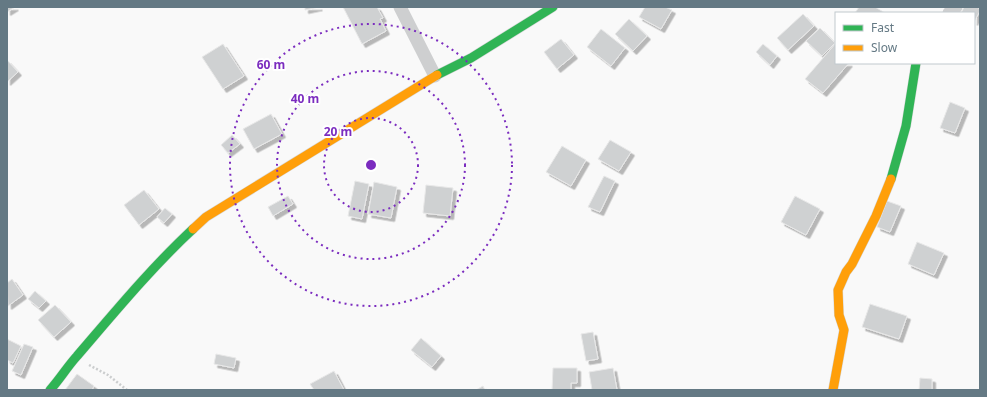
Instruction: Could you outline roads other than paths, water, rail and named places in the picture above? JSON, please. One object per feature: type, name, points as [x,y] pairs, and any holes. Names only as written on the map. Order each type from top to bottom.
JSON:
[{"type":"street","points":[[400,7],[435,76]]},
{"type":"street","points":[[50,390],[75,358],[172,249],[206,217],[435,76],[471,58],[553,7]]},
{"type":"street","points":[[832,390],[839,362],[844,330],[839,315],[838,290],[880,207],[889,185],[904,134],[914,86],[916,64]]}]
